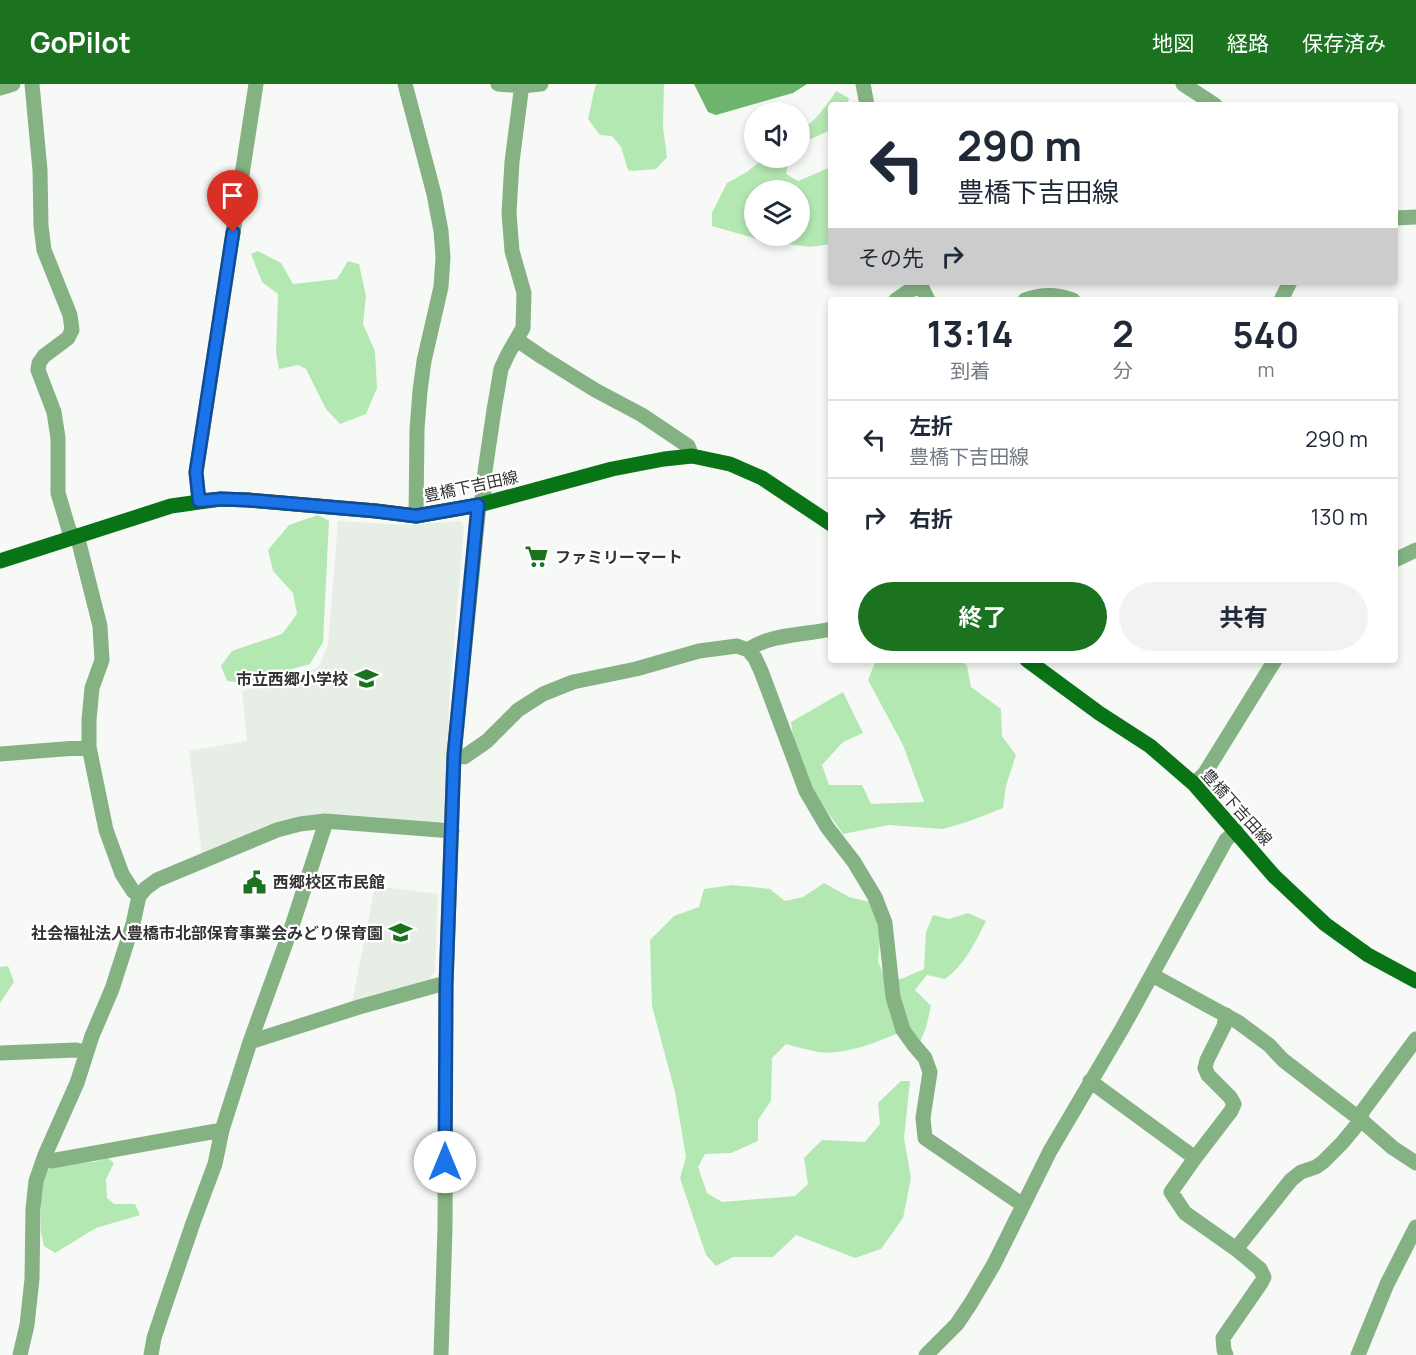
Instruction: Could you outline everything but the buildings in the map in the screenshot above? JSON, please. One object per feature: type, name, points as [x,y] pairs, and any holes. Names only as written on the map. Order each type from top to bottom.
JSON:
[{"type":"main road","name":"豊橋下吉田線","points":[[0,561],[171,506],[199,501],[248,500],[416,516],[478,505],[612,469],[692,456],[730,464],[762,478],[828,522]]},
{"type":"main road","name":"豊橋下吉田線","points":[[1035,663],[1100,713],[1150,746],[1194,784],[1274,876],[1325,924],[1368,955],[1416,981]]},
{"type":"street","points":[[0,88],[13,84]]},
{"type":"street","points":[[32,84],[44,250],[69,315],[72,330],[68,338],[44,356],[39,363],[38,370],[54,412],[58,438],[58,493],[69,530],[79,543],[100,626],[102,660],[92,688],[89,747],[106,830],[122,874],[139,896]]},
{"type":"street","points":[[199,501],[196,472],[256,84]]},
{"type":"street","points":[[405,84],[434,194],[443,256],[441,287],[424,361],[420,391],[416,516]]},
{"type":"street","points":[[498,84],[541,84]]},
{"type":"street","points":[[862,84],[866,102]]},
{"type":"street","points":[[1183,84],[1210,102]]},
{"type":"street","points":[[441,1355],[445,1228],[446,985],[454,755],[478,505],[484,494],[501,369],[523,328],[524,293],[512,251],[509,213],[512,162],[522,85]]},
{"type":"street","points":[[1398,218],[1416,217]]},
{"type":"street","points":[[900,297],[918,285]]},
{"type":"street","points":[[1039,297],[1048,295],[1062,297]]},
{"type":"street","points":[[517,340],[595,390],[642,415],[688,446],[692,456]]},
{"type":"street","points":[[1398,559],[1416,550]]},
{"type":"street","points":[[748,650],[756,643],[828,630]]},
{"type":"street","points":[[454,755],[464,757],[487,741],[518,710],[543,694],[573,682],[636,669],[699,651],[737,646],[748,650],[761,671],[806,791],[827,827],[854,862],[875,897],[885,923],[893,997],[903,1030],[925,1058],[930,1072],[923,1118],[925,1138],[1023,1205]]},
{"type":"street","points":[[1194,784],[1205,773],[1273,663]]},
{"type":"street","points":[[0,754],[89,747]]},
{"type":"street","points":[[20,1355],[27,1325],[32,1278],[33,1208],[36,1181],[77,1083],[86,1052],[112,989],[134,924],[139,896],[157,880],[276,830],[300,824],[325,821],[452,831]]},
{"type":"street","points":[[151,1355],[163,1311],[215,1164],[222,1130],[250,1042],[292,926],[325,821]]},
{"type":"street","points":[[926,1355],[957,1324],[971,1303],[994,1264],[1050,1151],[1123,1027],[1226,840],[1236,831]]},
{"type":"street","points":[[1152,975],[1238,1022],[1393,1148],[1416,1163]]},
{"type":"street","points":[[250,1042],[359,1007],[438,985],[446,985]]},
{"type":"street","points":[[1226,1015],[1224,1026],[1205,1068],[1208,1075],[1230,1096],[1234,1104],[1232,1111],[1171,1192],[1185,1213],[1236,1249],[1260,1269],[1264,1277],[1223,1338],[1226,1355]]},
{"type":"street","points":[[1236,1249],[1291,1180],[1301,1172],[1323,1162],[1342,1143],[1361,1120],[1362,1112],[1416,1039]]},
{"type":"street","points":[[0,1053],[76,1050],[86,1052]]},
{"type":"street","points":[[1090,1081],[1195,1158]]},
{"type":"street","points":[[44,1159],[51,1161],[222,1130]]},
{"type":"street","points":[[1358,1355],[1387,1284],[1416,1227]]},
{"type":"shaded area","points":[[597,84],[664,84],[663,127],[667,157],[656,169],[628,170],[621,147],[612,136],[600,135],[588,119]]},
{"type":"shaded area","points":[[694,84],[807,84],[793,93],[762,102],[744,102],[744,107],[716,115],[708,112]]},
{"type":"shaded area","points":[[836,91],[849,98],[848,102],[829,102]]},
{"type":"shaded area","points":[[828,103],[828,131],[810,139],[811,123]]},
{"type":"shaded area","points":[[752,168],[787,168],[786,174],[796,180],[744,180],[744,235],[712,226],[712,213],[727,183]]},
{"type":"shaded area","points":[[828,168],[828,244],[810,247],[803,246],[810,246],[810,180],[800,180]]},
{"type":"shaded area","points":[[258,251],[281,263],[293,284],[337,279],[348,261],[359,264],[366,296],[363,324],[375,351],[377,388],[366,414],[340,424],[326,409],[306,369],[298,365],[279,369],[276,353],[278,294],[262,282],[251,254]]},
{"type":"shaded area","points":[[318,515],[329,521],[323,642],[310,664],[244,683],[227,681],[221,666],[232,651],[282,634],[297,614],[293,593],[273,571],[268,550],[289,525]]},
{"type":"shaded area","name":"市立西郷小学校","points":[[338,521],[409,525],[460,521],[464,527],[450,691],[444,821],[436,825],[323,816],[202,855],[189,751],[247,741],[242,691],[318,668],[328,645]]},
{"type":"shaded area","points":[[875,663],[964,663],[967,666],[971,687],[1001,709],[1002,736],[1016,755],[1006,786],[1003,808],[943,829],[889,825],[843,834],[812,790],[794,745],[791,722],[843,692],[863,733],[843,742],[822,765],[829,785],[862,785],[871,804],[924,802],[903,745],[868,680]]},
{"type":"shaded area","points":[[824,883],[849,897],[870,902],[881,933],[878,961],[884,976],[901,979],[924,969],[926,932],[933,915],[949,919],[968,913],[986,921],[969,953],[952,974],[945,979],[927,975],[915,990],[931,1006],[920,1042],[908,1029],[841,1052],[818,1052],[786,1044],[772,1058],[771,1101],[758,1120],[758,1141],[731,1153],[705,1154],[698,1167],[707,1193],[722,1202],[795,1196],[808,1184],[804,1158],[822,1140],[865,1142],[880,1124],[878,1103],[901,1081],[910,1081],[904,1138],[911,1178],[903,1218],[881,1249],[855,1258],[796,1235],[773,1257],[733,1257],[716,1266],[706,1255],[680,1178],[686,1157],[675,1092],[652,1006],[650,940],[674,916],[699,907],[704,889],[732,885],[770,889],[785,901],[803,897]]},
{"type":"shaded area","name":"社会福祉法人豊橋市北部保育事業会みどり保育園","points":[[375,886],[438,894],[435,971],[429,980],[352,1003]]},
{"type":"shaded area","points":[[8,966],[14,982],[0,1003],[0,967]]},
{"type":"shaded area","points":[[108,1158],[114,1163],[106,1179],[107,1198],[114,1204],[135,1204],[140,1215],[96,1228],[55,1253],[44,1246],[41,1232],[41,1190],[47,1170],[62,1164],[94,1162]]},
{"type":"place","name":"ファミリーマート","points":[[537,557]]},
{"type":"place","name":"市立西郷小学校","points":[[366,679]]},
{"type":"place","name":"西郷校区市民館","points":[[255,882]]},
{"type":"place","name":"社会福祉法人豊橋市北部保育事業会みどり保育園","points":[[401,933]]},
{"type":"route","points":[[233,232],[196,472],[199,501],[248,500],[416,516],[478,505],[454,755],[446,985],[445,1162]]}]
